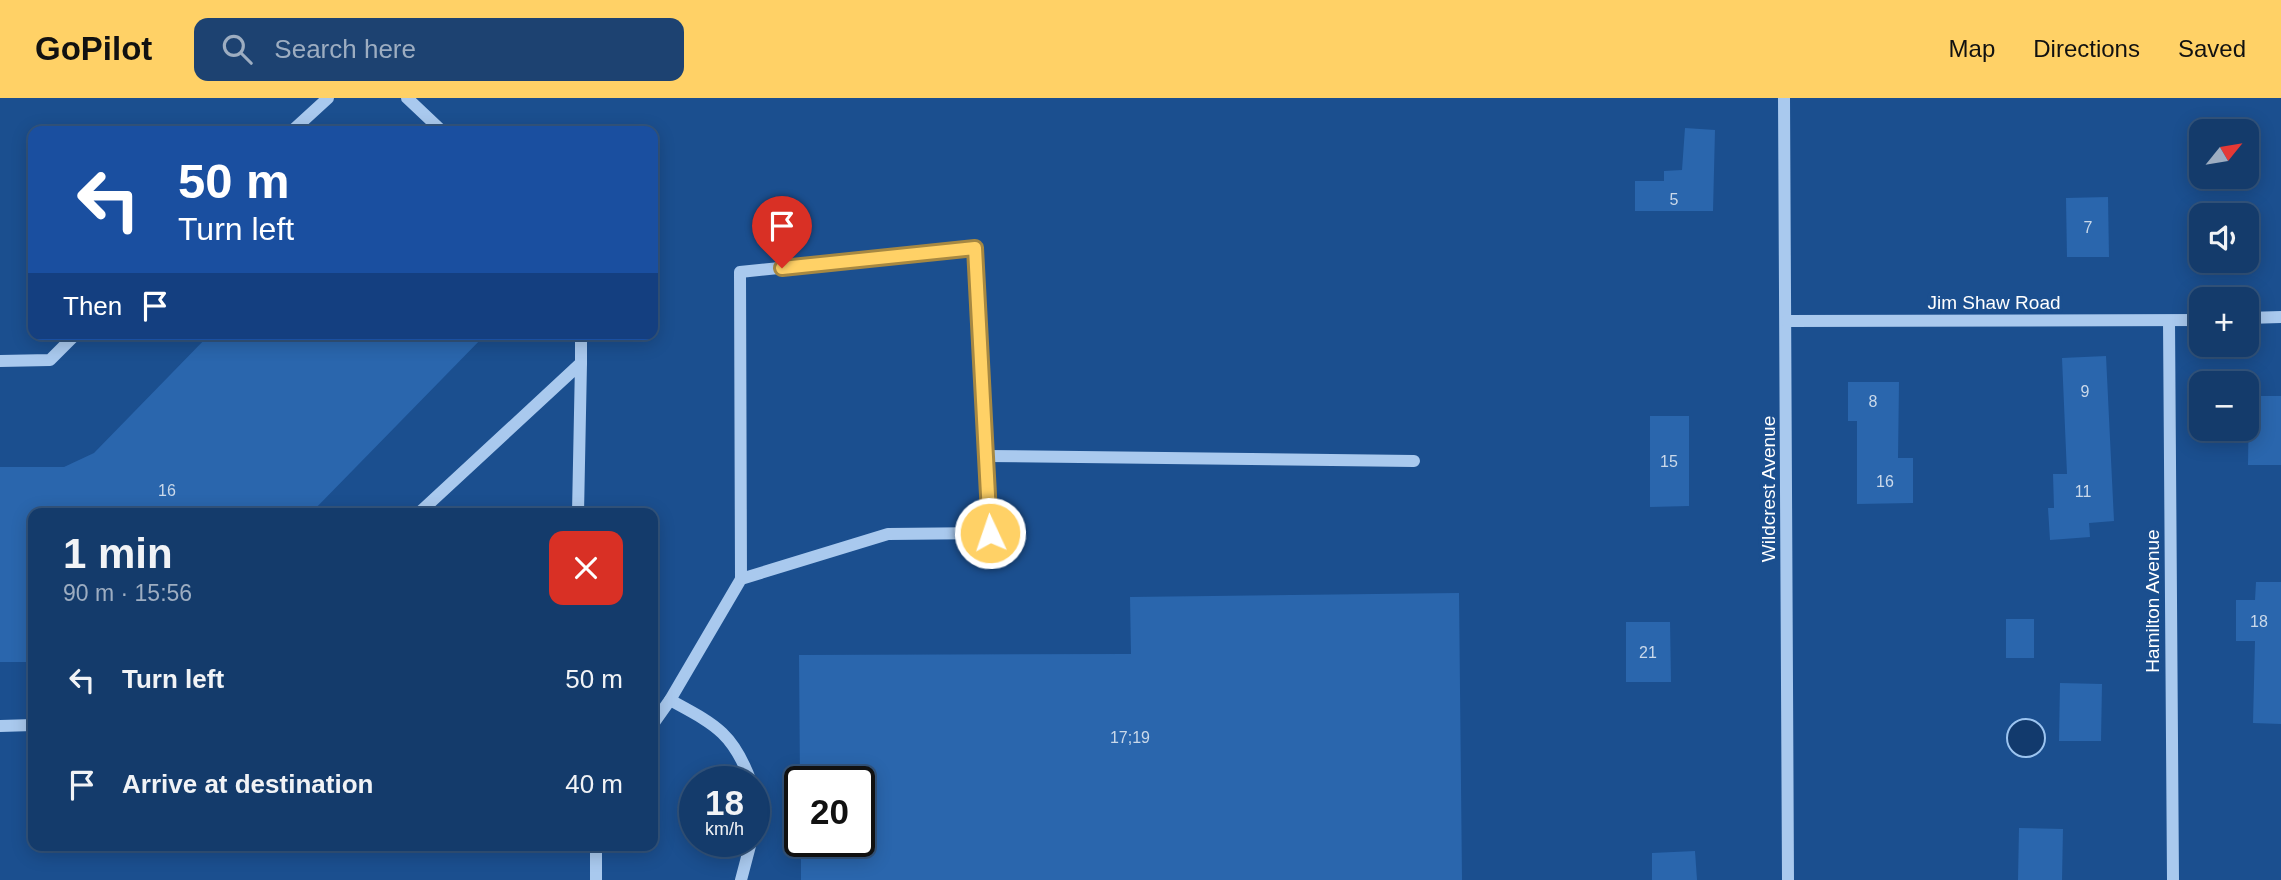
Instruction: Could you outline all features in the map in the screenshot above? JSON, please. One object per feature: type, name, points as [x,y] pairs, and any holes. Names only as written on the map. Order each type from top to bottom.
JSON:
[{"type":"street","points":[[297,126],[328,98]]},
{"type":"street","points":[[407,98],[437,126]]},
{"type":"street","name":"Wildcrest Avenue","points":[[1784,98],[1788,880]]},
{"type":"street","points":[[658,717],[741,579],[740,272],[975,248],[990,533],[888,534],[741,579]]},
{"type":"street","points":[[2259,318],[2281,317]]},
{"type":"street","name":"Jim Shaw Road","points":[[1787,321],[2189,320]]},
{"type":"street","name":"Hamilton Avenue","points":[[2169,321],[2173,880]]},
{"type":"street","points":[[0,361],[50,359],[70,340]]},
{"type":"street","points":[[578,508],[581,340]]},
{"type":"street","points":[[424,508],[581,363]]},
{"type":"street","points":[[986,456],[1414,461]]},
{"type":"street","points":[[670,700],[717,726],[745,766]]},
{"type":"street","points":[[0,726],[28,725]]},
{"type":"street","points":[[596,851],[596,880]]},
{"type":"street","points":[[741,880],[747,857]]},
{"type":"water","points":[[2026,719],[2039,725],[2045,738],[2039,751],[2026,757],[2013,751],[2007,738],[2013,725]]},
{"type":"building","points":[[1685,128],[1715,130],[1713,211],[1635,211],[1635,181],[1664,181],[1664,171],[1682,170]]},
{"type":"building","points":[[2108,197],[2109,257],[2067,257],[2066,198]]},
{"type":"building","points":[[204,340],[480,340],[316,508],[28,508],[28,662],[0,662],[0,467],[64,467],[94,453]]},
{"type":"building","points":[[2106,356],[2114,521],[2089,523],[2090,537],[2050,540],[2048,508],[2054,508],[2053,474],[2067,474],[2062,358]]},
{"type":"building","points":[[1848,382],[1899,382],[1898,458],[1913,458],[1913,503],[1857,504],[1857,421],[1848,421]]},
{"type":"building","points":[[2259,396],[2281,396],[2281,465],[2248,465],[2248,441],[2259,441]]},
{"type":"building","points":[[1650,416],[1689,416],[1689,506],[1650,507]]},
{"type":"building","points":[[2256,582],[2281,582],[2281,724],[2253,723],[2255,641],[2236,641],[2236,600],[2255,600]]},
{"type":"building","points":[[1459,593],[1462,880],[801,880],[801,857],[875,857],[875,766],[800,766],[799,655],[1131,654],[1130,597]]},
{"type":"building","points":[[2006,619],[2034,619],[2034,658],[2006,658]]},
{"type":"building","points":[[1626,622],[1670,622],[1671,682],[1626,682]]},
{"type":"building","points":[[2060,683],[2102,684],[2101,741],[2059,741]]},
{"type":"building","points":[[2019,828],[2063,829],[2062,880],[2018,880]]},
{"type":"building","points":[[1695,851],[1697,880],[1652,880],[1652,853]]},
{"type":"route","points":[[782,268],[975,248],[990,533]]}]
